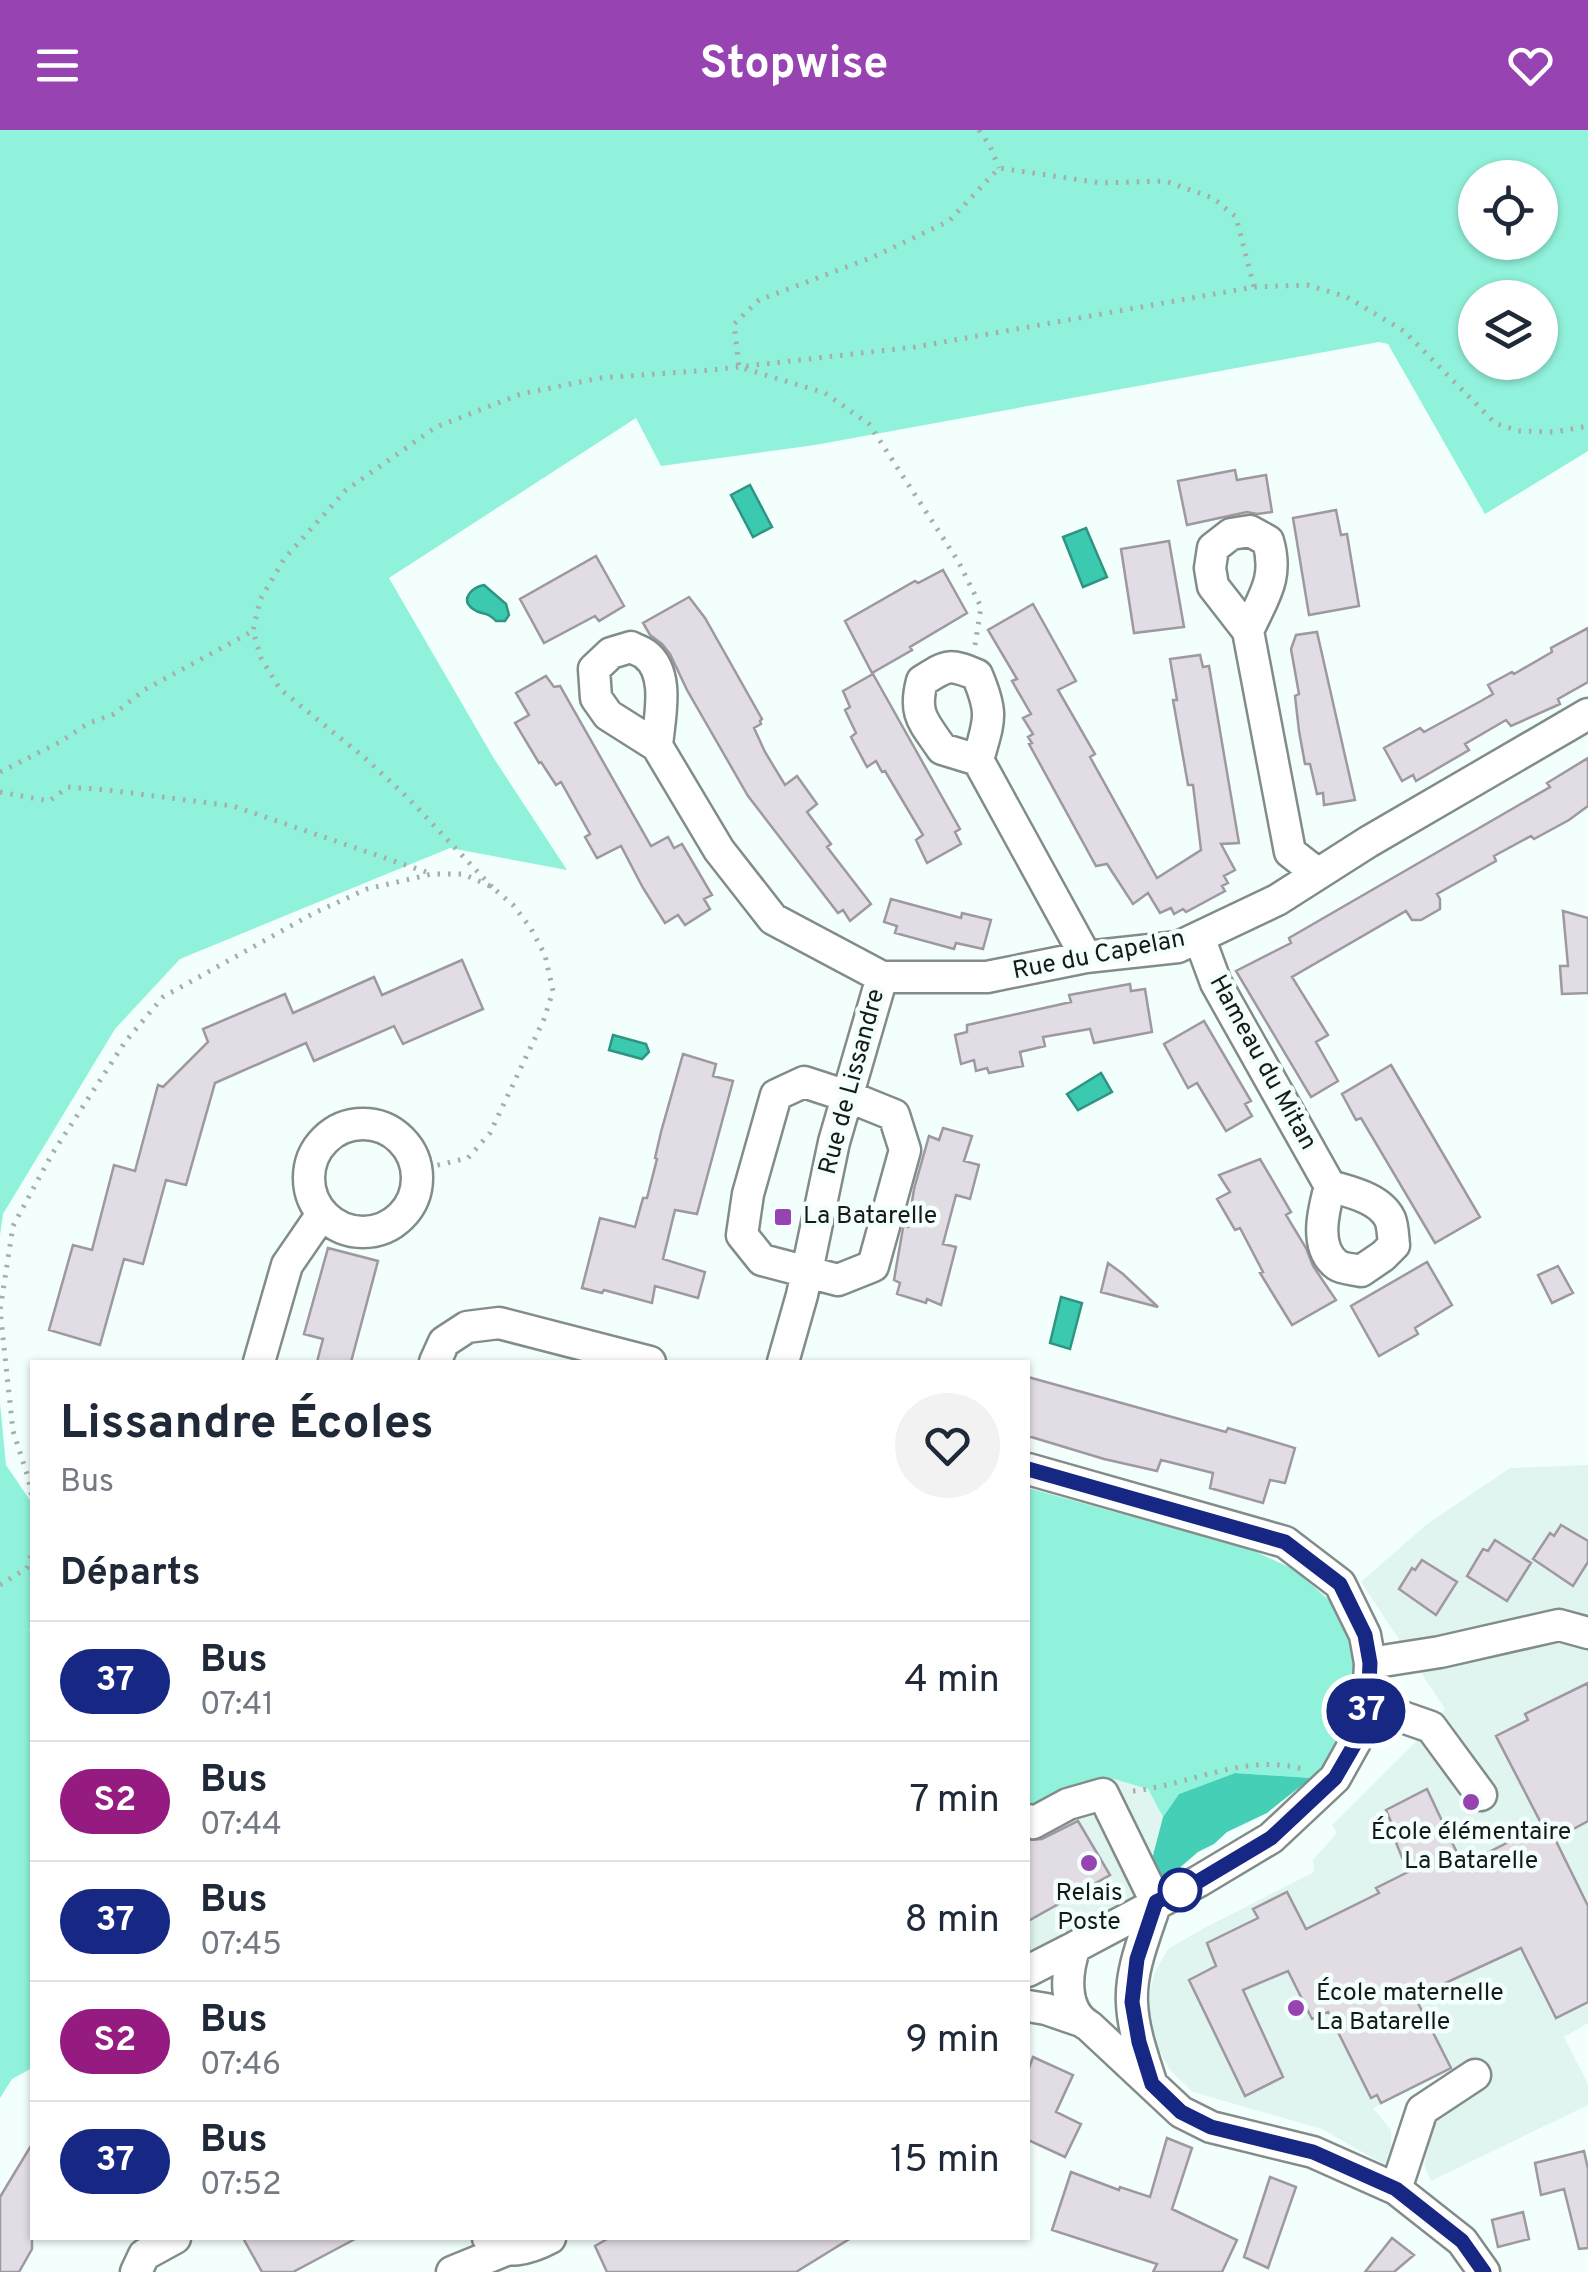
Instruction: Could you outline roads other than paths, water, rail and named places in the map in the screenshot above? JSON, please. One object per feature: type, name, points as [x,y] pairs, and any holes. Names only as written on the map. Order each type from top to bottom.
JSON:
[{"type":"street","points":[[1248,631],[1290,852],[1318,874]]},
{"type":"street","points":[[978,760],[942,750],[919,714],[922,681],[945,666],[977,675],[988,699],[989,717],[978,760],[1086,957]]},
{"type":"street","name":"Rue du Capelan","points":[[657,746],[719,850],[773,919],[882,977],[987,977],[1086,957],[1178,947],[1277,900],[1467,782],[1588,714]]},
{"type":"street","name":"Hameau du Mitan","points":[[1199,937],[1216,983],[1330,1186]]},
{"type":"street","name":"Rue de Lissandre","points":[[784,1360],[834,1142],[882,977]]},
{"type":"street","points":[[804,1082],[894,1115],[905,1150],[873,1266],[838,1280],[806,1272],[762,1260],[742,1235],[748,1194],[776,1095],[804,1082]]},
{"type":"street","points":[[364,1123],[397,1134],[409,1148],[417,1170],[416,1192],[410,1207],[397,1221],[378,1230],[359,1232],[337,1226],[322,1214],[309,1186],[310,1167],[316,1150],[328,1136],[345,1126],[364,1123]]},
{"type":"street","points":[[260,1360],[287,1265],[322,1214]]},
{"type":"street","points":[[436,1360],[444,1342],[467,1327],[499,1323],[642,1360]]},
{"type":"street","points":[[1030,1470],[1285,1542],[1340,1584],[1365,1635],[1370,1663],[1368,1705],[1360,1735],[1335,1778],[1271,1838],[1199,1881],[1030,1970]]},
{"type":"street","points":[[1370,1663],[1440,1652],[1559,1625],[1588,1632]]},
{"type":"street","points":[[1368,1705],[1431,1727],[1481,1795]]},
{"type":"street","points":[[1030,1821],[1103,1794],[1156,1902],[1137,1959],[1132,2002],[1152,2084]]},
{"type":"street","points":[[1083,1943],[1114,1939],[1129,1945],[1137,1959]]},
{"type":"street","points":[[1083,1943],[1068,1968],[1068,1993],[1084,2023],[1181,2112],[1211,2127],[1313,2152],[1396,2189],[1462,2241],[1484,2272]]},
{"type":"street","points":[[1030,2006],[1084,2023],[1104,2024],[1117,2018],[1132,2002]]},
{"type":"street","points":[[1396,2189],[1422,2110],[1475,2075]]},
{"type":"street","points":[[136,2272],[144,2255],[171,2240]]},
{"type":"street","points":[[452,2272],[497,2244],[535,2246],[546,2240]]},
{"type":"place","name":"La Batarelle","points":[[783,1217]]},
{"type":"place","name":"École élémentaire La Batarelle","points":[[1471,1802]]},
{"type":"place","name":"Relais Poste","points":[[1089,1863]]},
{"type":"place","name":"École maternelle La Batarelle","points":[[1296,2008]]}]
